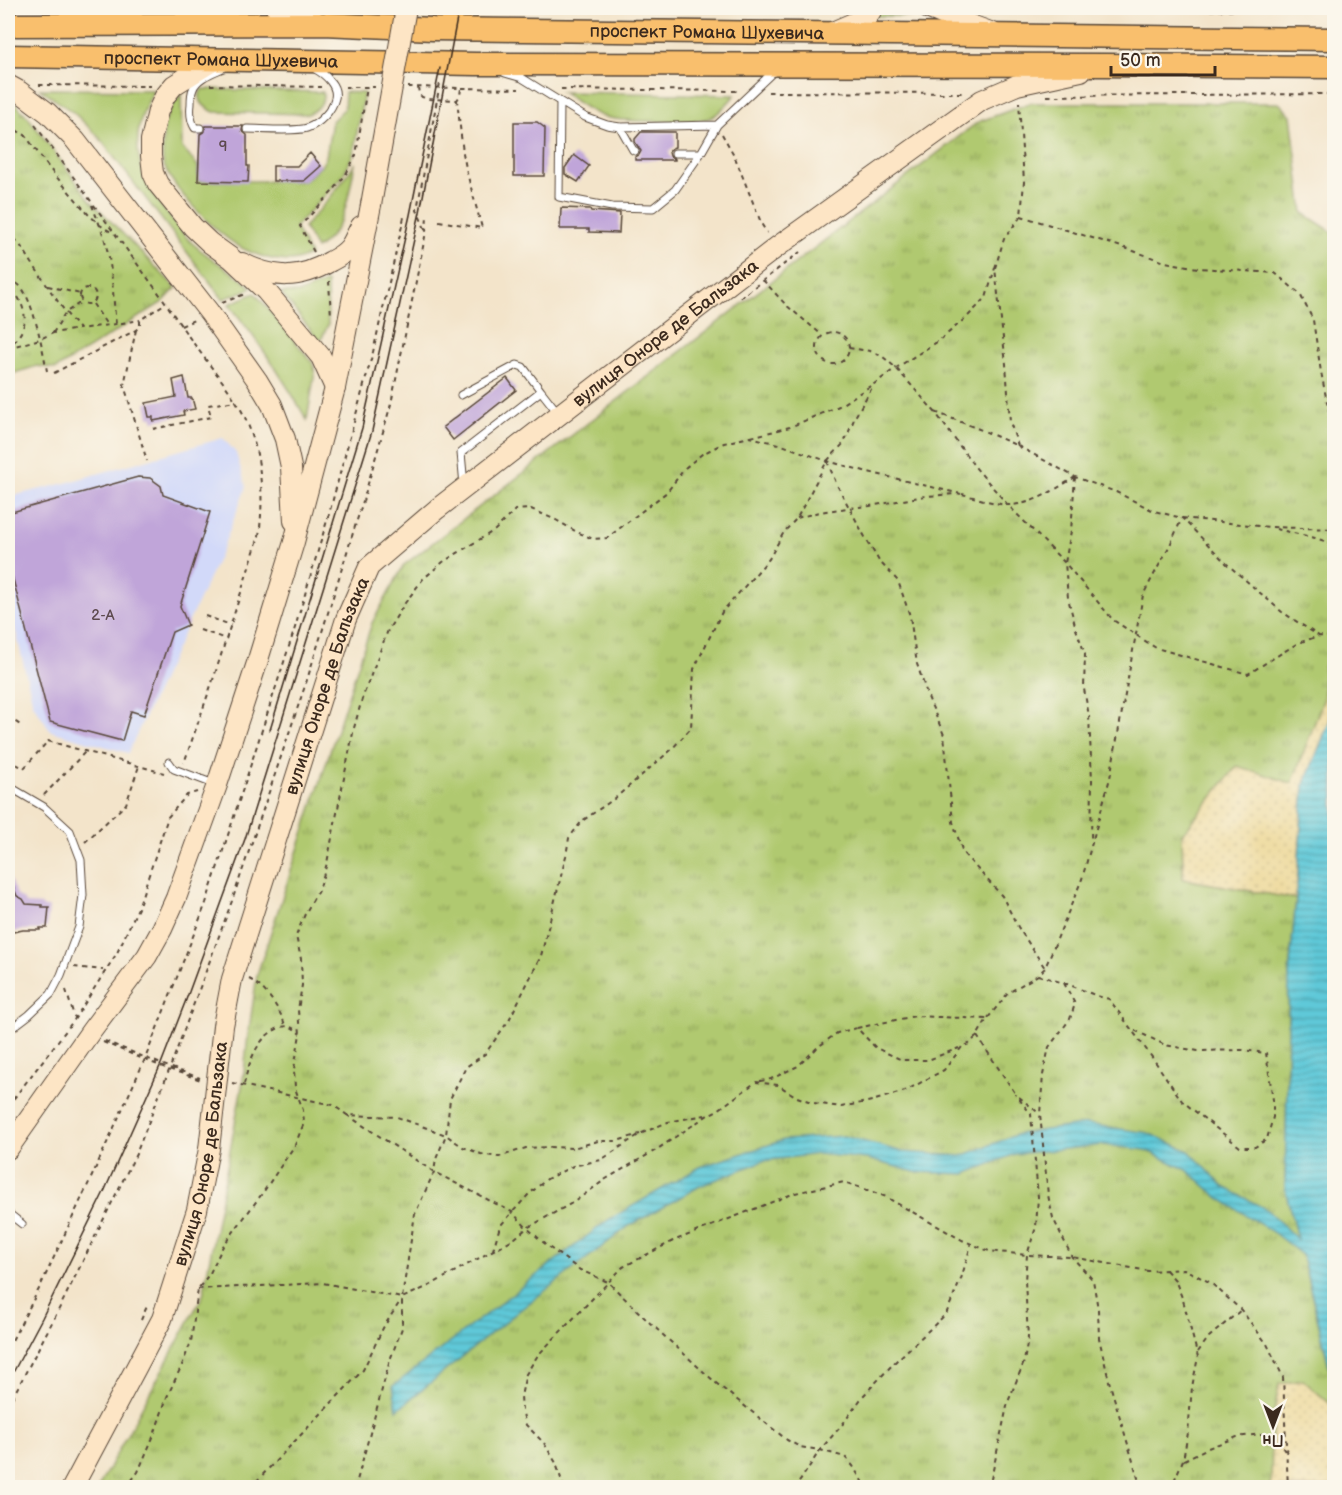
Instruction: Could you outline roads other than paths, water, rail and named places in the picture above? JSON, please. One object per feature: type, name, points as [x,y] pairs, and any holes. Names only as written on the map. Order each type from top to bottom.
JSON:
[{"type":"main road","name":"проспект Романа Шухевича","points":[[8,26],[324,24],[434,29],[1335,39]]},
{"type":"main road","name":"проспект Романа Шухевича","points":[[8,56],[476,64],[1335,67]]},
{"type":"street","points":[[71,26],[113,8]]},
{"type":"street","points":[[276,8],[324,24]]},
{"type":"street","points":[[8,1149],[96,1036],[147,956],[176,898],[217,785],[294,542],[335,388],[406,8]]},
{"type":"street","points":[[830,33],[867,17],[873,8]]},
{"type":"street","points":[[927,8],[998,35]]},
{"type":"street","points":[[213,61],[174,85],[165,96],[158,111],[151,140],[153,173],[158,184],[193,227],[266,291],[321,357],[335,388]]},
{"type":"street","name":"вулиця Оноре де Бальзака","points":[[72,1488],[162,1319],[197,1210],[222,1082],[223,1026],[232,979],[346,619],[369,567],[464,488],[777,248],[982,100],[1017,85],[1106,65]]},
{"type":"street","points":[[13,88],[48,113],[75,141],[209,312],[258,380],[285,439],[291,467],[294,542]]},
{"type":"street","points":[[231,258],[257,270],[280,275],[301,274],[321,267],[349,248],[370,205]]},
{"type":"lane","points":[[200,128],[195,128],[191,118],[194,86],[205,76],[249,61]]},
{"type":"lane","points":[[247,129],[305,129],[314,125],[326,114],[335,99],[333,87],[320,72],[297,61]]},
{"type":"lane","points":[[476,64],[522,78],[585,117],[607,125],[620,127],[717,125]]},
{"type":"lane","points":[[560,102],[559,197],[612,207],[653,208],[675,190],[717,125],[772,73],[796,64]]},
{"type":"lane","points":[[620,127],[635,151]]},
{"type":"lane","points":[[675,153],[700,153]]},
{"type":"lane","points":[[461,396],[517,365],[523,367],[559,415]]},
{"type":"lane","points":[[464,488],[461,453],[541,391]]},
{"type":"lane","points":[[169,762],[174,769],[217,785]]},
{"type":"lane","points":[[8,787],[44,807],[70,831],[81,860],[83,895],[79,927],[62,975],[51,994],[8,1031]]},
{"type":"lane","points":[[8,1213],[22,1224]]},
{"type":"water","points":[[1334,710],[1334,1386],[1302,1255],[1274,1233],[1219,1198],[1187,1170],[1146,1150],[1104,1145],[1015,1154],[965,1174],[915,1172],[867,1159],[818,1154],[763,1161],[700,1186],[629,1226],[515,1314],[397,1410],[393,1386],[608,1220],[700,1167],[784,1140],[844,1136],[903,1152],[962,1156],[1018,1134],[1087,1124],[1148,1133],[1189,1151],[1224,1187],[1266,1209],[1297,1239],[1285,1188],[1289,974],[1304,785]]},
{"type":"tram line","points":[[8,1382],[104,1192],[161,1064],[245,839],[372,431],[420,212],[459,8]]},
{"type":"tram line","points":[[270,730],[362,428],[410,215],[440,68]]}]
